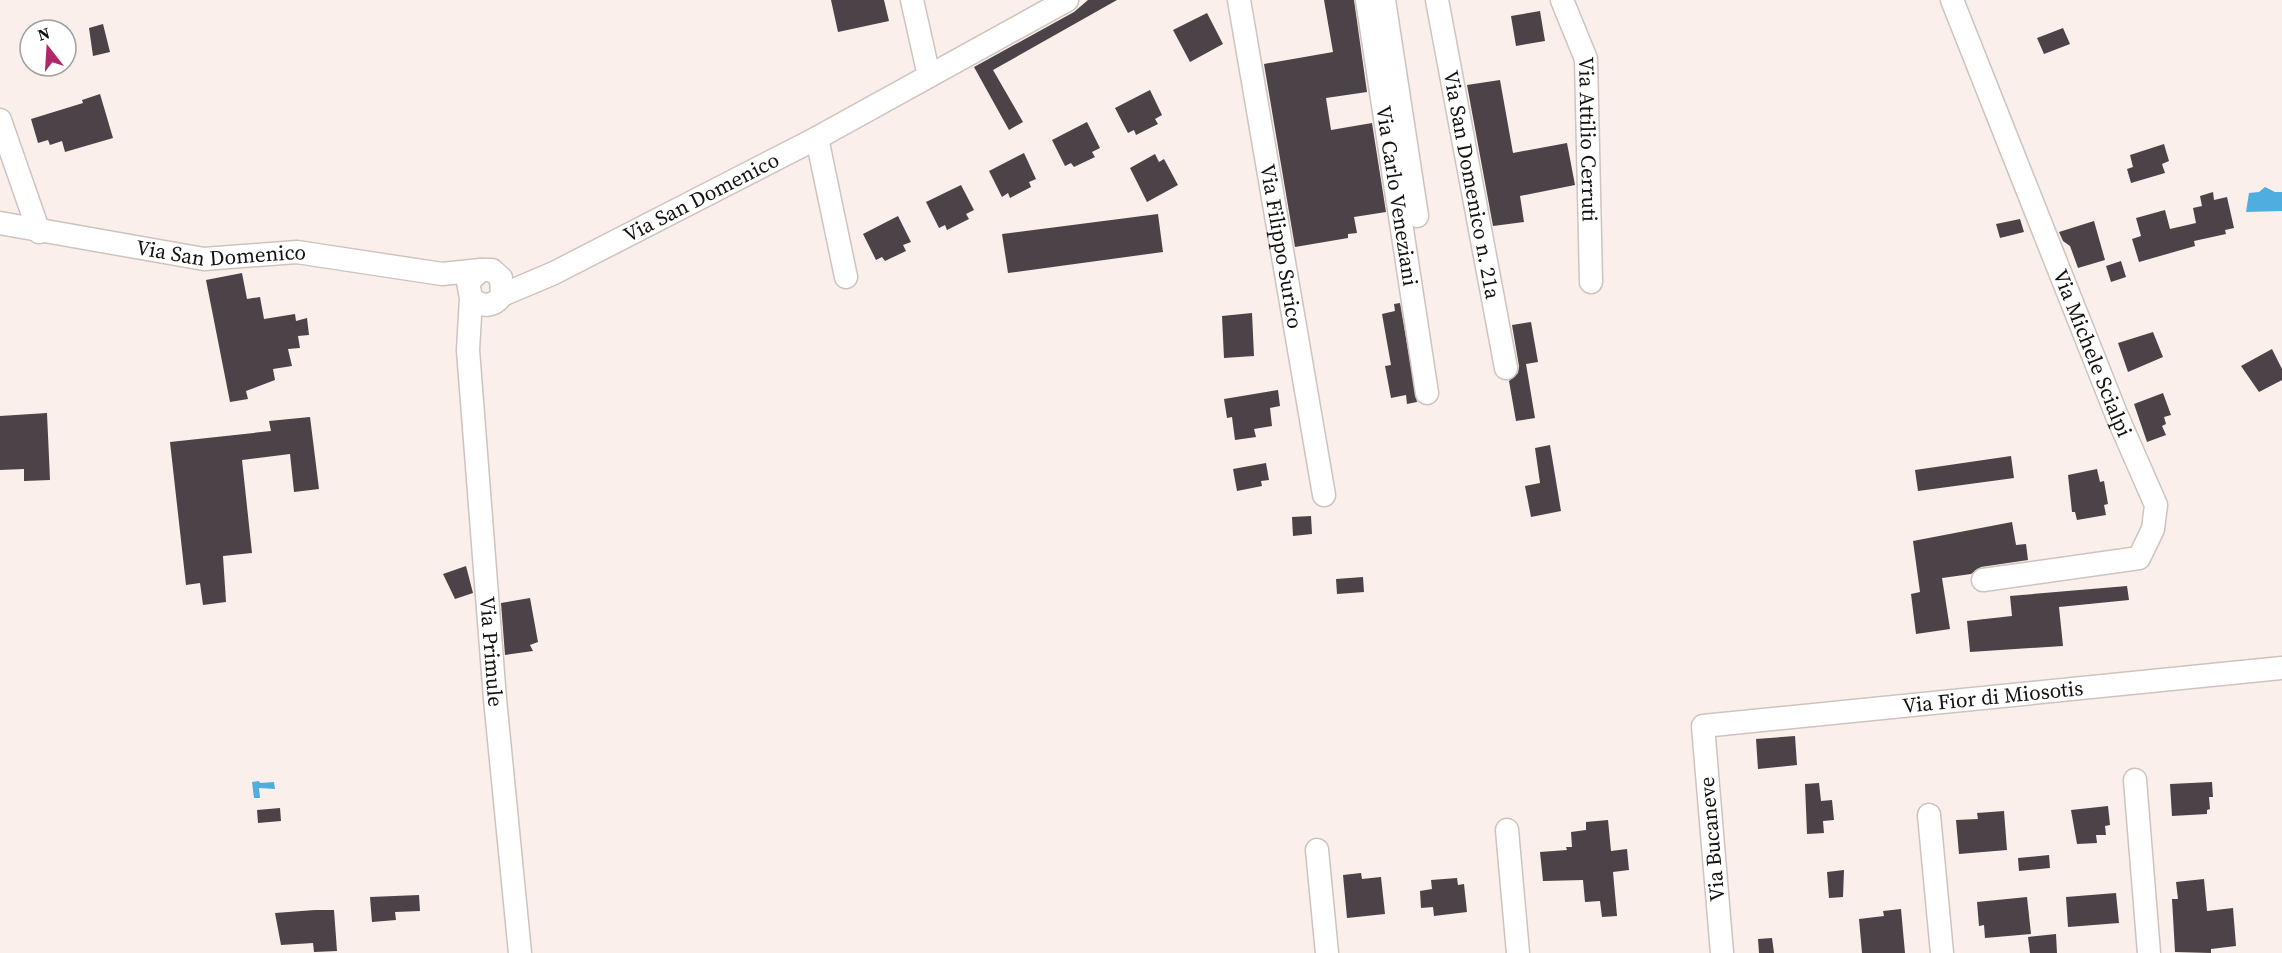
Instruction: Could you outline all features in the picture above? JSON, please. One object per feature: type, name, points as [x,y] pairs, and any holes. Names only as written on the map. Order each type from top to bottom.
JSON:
[{"type":"street","points":[[912,0],[929,76]]},
{"type":"street","name":"Via San Domenico","points":[[442,274],[483,298],[554,273],[817,138],[929,76],[1028,10],[1067,0]]},
{"type":"street","name":"Via Filippo Surico","points":[[1239,0],[1324,495]]},
{"type":"street","name":"Via Carlo Veneziani","points":[[1367,0],[1427,393]]},
{"type":"street","points":[[1384,0],[1418,216]]},
{"type":"street","name":"Via San Domenico n. 21a","points":[[1437,0],[1506,368]]},
{"type":"street","name":"Via Attilio Cerruti","points":[[1562,0],[1586,59],[1591,282]]},
{"type":"street","name":"Via Michele Scialpi","points":[[1952,0],[2117,416],[2156,505],[2153,529],[2139,558],[1983,580]]},
{"type":"street","points":[[0,120],[39,232]]},
{"type":"street","points":[[817,138],[846,277]]},
{"type":"street","name":"Via San Domenico","points":[[0,223],[39,232],[204,260],[297,252],[442,274],[487,270],[554,273]]},
{"type":"street","points":[[483,298],[503,284],[487,270]]},
{"type":"street","name":"Via Primule","points":[[487,270],[468,282],[483,298],[468,350],[495,699],[520,953]]},
{"type":"street","name":"Via Fior di Miosotis","points":[[1703,726],[2282,668]]},
{"type":"street","name":"Via Bucaneve","points":[[1703,726],[1722,953]]},
{"type":"street","points":[[2135,780],[2149,953]]},
{"type":"street","points":[[1929,815],[1942,953]]},
{"type":"street","points":[[1507,830],[1518,953]]},
{"type":"street","points":[[1317,850],[1327,953]]},
{"type":"water","points":[[2265,187],[2275,192],[2282,192],[2282,211],[2246,212],[2249,193],[2259,192]]},
{"type":"water","points":[[259,781],[260,783],[274,782],[275,789],[259,788],[260,798],[254,798],[252,782]]},
{"type":"building","points":[[831,0],[884,0],[889,21],[838,32]]},
{"type":"building","points":[[1088,0],[1117,0],[993,70],[1023,122],[1009,130],[974,67],[1074,12]]},
{"type":"building","points":[[1324,0],[1354,0],[1367,92],[1326,98],[1331,130],[1372,123],[1386,212],[1354,217],[1357,233],[1348,234],[1348,238],[1295,247],[1264,64],[1333,52]]},
{"type":"building","points":[[1540,11],[1545,41],[1516,46],[1511,16]]},
{"type":"building","points":[[1207,13],[1223,44],[1190,62],[1173,30]]},
{"type":"building","points":[[103,24],[110,52],[93,56],[89,28]]},
{"type":"building","points":[[2063,28],[2070,44],[2044,54],[2037,38]]},
{"type":"building","points":[[1500,80],[1513,153],[1567,143],[1575,185],[1520,196],[1524,222],[1493,226],[1467,85]]},
{"type":"building","points":[[1150,90],[1162,115],[1155,119],[1158,124],[1136,135],[1134,130],[1128,133],[1115,108]]},
{"type":"building","points":[[100,94],[113,138],[65,152],[62,141],[50,145],[48,140],[38,143],[31,119],[83,103],[82,100]]},
{"type":"building","points":[[1087,122],[1100,148],[1092,152],[1095,157],[1074,167],[1071,163],[1065,166],[1052,140]]},
{"type":"building","points":[[2164,144],[2169,161],[2162,164],[2165,173],[2131,183],[2127,169],[2133,167],[2130,155]]},
{"type":"building","points":[[1024,153],[1036,179],[1029,182],[1031,187],[1010,198],[1008,193],[1002,197],[989,171]]},
{"type":"building","points":[[1155,154],[1159,162],[1164,159],[1178,185],[1147,202],[1130,168]]},
{"type":"building","points":[[961,185],[974,210],[966,214],[969,219],[947,230],[945,225],[939,228],[926,202]]},
{"type":"building","points":[[2213,192],[2214,200],[2227,197],[2234,228],[2225,230],[2226,234],[2194,241],[2195,246],[2139,262],[2132,239],[2141,236],[2136,218],[2165,210],[2170,229],[2196,223],[2193,208],[2202,206],[2200,196]]},
{"type":"building","points":[[1158,214],[1163,252],[1008,273],[1002,234]]},
{"type":"building","points":[[898,216],[911,242],[903,245],[906,251],[885,261],[882,257],[876,260],[863,234]]},
{"type":"building","points":[[2020,219],[2024,232],[2000,238],[1996,224]]},
{"type":"building","points":[[2094,221],[2105,260],[2078,268],[2070,246],[2063,241],[2059,232]]},
{"type":"building","points":[[2121,261],[2126,277],[2111,282],[2106,266]]},
{"type":"building","points":[[242,273],[247,299],[260,297],[264,319],[295,314],[296,321],[307,318],[309,335],[298,336],[300,348],[288,349],[292,366],[273,369],[275,380],[246,391],[248,399],[230,402],[206,280]]},
{"type":"building","points":[[1400,303],[1417,402],[1407,404],[1406,395],[1391,398],[1385,366],[1391,365],[1382,314],[1395,311],[1394,304]]},
{"type":"building","points":[[1252,313],[1254,356],[1224,358],[1222,316]]},
{"type":"building","points":[[1531,322],[1538,362],[1526,364],[1535,418],[1516,421],[1509,381],[1518,373],[1519,366],[1512,325]]},
{"type":"building","points":[[2153,332],[2163,357],[2128,372],[2118,343]]},
{"type":"building","points":[[2272,349],[2282,369],[2282,380],[2259,392],[2241,366]]},
{"type":"building","points":[[1278,390],[1280,406],[1270,408],[1272,426],[1254,429],[1256,437],[1235,440],[1232,417],[1227,418],[1224,399]]},
{"type":"building","points":[[2163,393],[2171,415],[2164,417],[2166,424],[2162,426],[2166,435],[2147,442],[2134,404]]},
{"type":"building","points":[[47,413],[50,480],[24,481],[24,469],[0,470],[0,416]]},
{"type":"building","points":[[310,417],[319,489],[294,492],[290,454],[242,460],[252,553],[223,556],[226,602],[203,605],[200,583],[186,585],[170,442],[271,431],[269,421]]},
{"type":"building","points":[[1550,445],[1561,511],[1531,517],[1525,486],[1540,483],[1535,448]]},
{"type":"building","points":[[2011,456],[2014,478],[1918,491],[1915,470]]},
{"type":"building","points":[[1266,463],[1269,480],[1261,481],[1262,486],[1237,491],[1233,469]]},
{"type":"building","points":[[2097,469],[2100,482],[2104,481],[2108,504],[2104,505],[2106,515],[2077,520],[2075,512],[2072,512],[2068,475]]},
{"type":"building","points":[[1311,516],[1312,534],[1293,536],[1292,517]]},
{"type":"building","points":[[2012,522],[2016,545],[2026,544],[2028,560],[1981,567],[1971,574],[1942,578],[1950,629],[1916,634],[1911,594],[1920,592],[1913,541]]},
{"type":"building","points":[[466,566],[473,593],[455,599],[443,574]]},
{"type":"building","points":[[1363,577],[1364,592],[1337,594],[1336,579]]},
{"type":"building","points":[[2127,586],[2129,600],[2059,607],[2063,646],[1970,652],[1967,621],[2012,616],[2010,596]]},
{"type":"building","points":[[530,598],[538,642],[530,645],[533,651],[505,655],[501,603]]},
{"type":"building","points":[[1795,736],[1797,765],[1758,769],[1756,739]]},
{"type":"building","points":[[2212,782],[2213,797],[2209,797],[2210,809],[2207,810],[2207,814],[2172,816],[2170,784]]},
{"type":"building","points":[[1819,783],[1821,801],[1832,800],[1834,820],[1823,821],[1824,833],[1807,834],[1805,784]]},
{"type":"building","points":[[2108,806],[2110,825],[2105,826],[2106,835],[2096,835],[2097,843],[2077,844],[2071,810]]},
{"type":"building","points":[[280,808],[281,821],[258,823],[257,810]]},
{"type":"building","points":[[2004,811],[2007,850],[1959,854],[1956,820],[1978,819],[1977,813]]},
{"type":"building","points":[[1608,820],[1611,851],[1627,849],[1629,870],[1613,872],[1617,916],[1602,917],[1600,901],[1585,902],[1583,880],[1543,881],[1540,852],[1567,850],[1566,847],[1572,847],[1571,832],[1586,830],[1586,822]]},
{"type":"building","points":[[2049,855],[2050,868],[2019,871],[2018,858]]},
{"type":"building","points":[[1844,870],[1843,897],[1829,898],[1827,872]]},
{"type":"building","points":[[1361,873],[1362,879],[1381,877],[1385,914],[1347,918],[1343,875]]},
{"type":"building","points":[[1457,878],[1458,885],[1464,884],[1467,912],[1434,916],[1433,907],[1421,908],[1420,891],[1432,889],[1431,880]]},
{"type":"building","points":[[2204,879],[2207,911],[2233,908],[2236,946],[2211,949],[2211,953],[2175,952],[2172,899],[2178,899],[2176,882]]},
{"type":"building","points":[[2116,893],[2119,923],[2068,927],[2066,897]]},
{"type":"building","points":[[419,895],[420,911],[395,912],[396,920],[372,922],[370,897]]},
{"type":"building","points":[[2027,897],[2031,934],[1985,938],[1984,925],[1979,926],[1977,902]]},
{"type":"building","points":[[1901,909],[1905,953],[1862,953],[1859,919],[1884,916],[1883,911]]},
{"type":"building","points":[[334,910],[337,951],[314,952],[313,943],[281,945],[275,913]]},
{"type":"building","points":[[2056,934],[2057,953],[2030,953],[2028,937]]},
{"type":"building","points":[[1772,938],[1774,953],[1759,953],[1758,939]]}]
